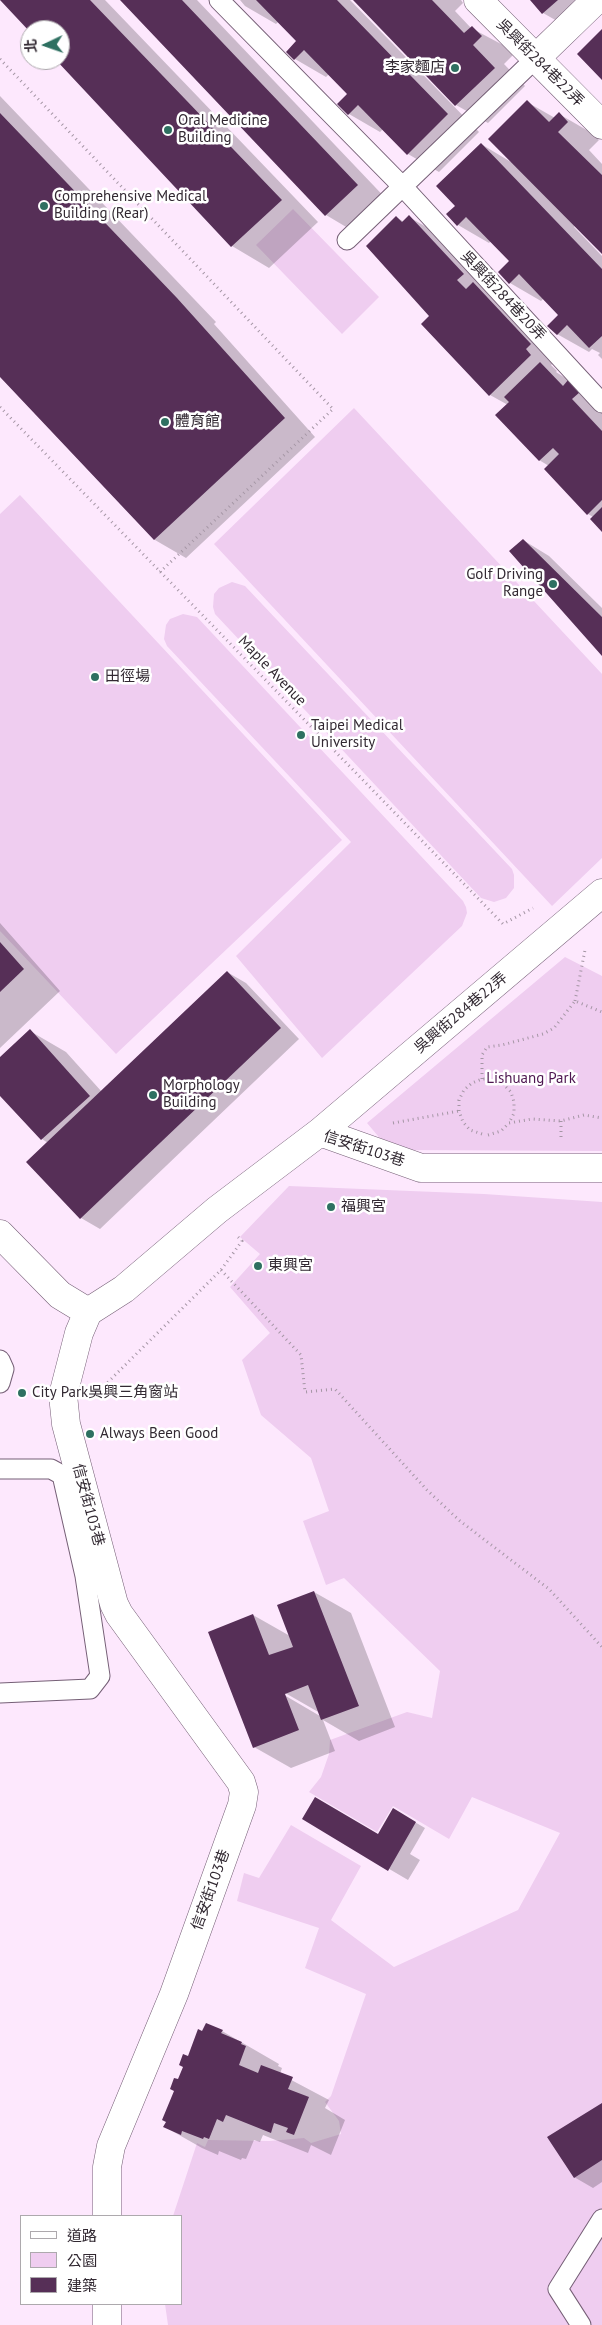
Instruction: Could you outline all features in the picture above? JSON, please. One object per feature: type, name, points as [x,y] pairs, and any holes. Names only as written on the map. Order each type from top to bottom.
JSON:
[{"type":"street","name":"吳興街284巷22弄","points":[[478,0],[602,125]]},
{"type":"street","points":[[535,59],[596,0]]},
{"type":"street","name":"吳興街284巷22弄","points":[[320,1132],[602,893]]},
{"type":"street","name":"信安街103巷","points":[[107,2215],[107,2167],[111,2146],[174,1994],[242,1805],[244,1792],[241,1782],[119,1614],[114,1604],[66,1424],[63,1395],[79,1333],[88,1312],[124,1289],[217,1210],[320,1132],[421,1168],[602,1168]]},
{"type":"street","points":[[0,1234],[60,1295],[88,1312]]},
{"type":"street","points":[[107,2305],[107,2325]]},
{"type":"lane","name":"吳興街284巷20弄","points":[[219,0],[404,188],[602,403]]},
{"type":"lane","points":[[347,240],[404,188],[535,59]]},
{"type":"lane","points":[[0,1360],[4,1369],[0,1383]]},
{"type":"lane","points":[[0,1469],[52,1469],[62,1475],[85,1576],[100,1676],[90,1689],[0,1693]]},
{"type":"lane","points":[[581,2325],[558,2289],[602,2219]]},
{"type":"path","points":[[0,59],[333,409],[160,572]]},
{"type":"path","name":"Maple Avenue","points":[[0,407],[503,924],[537,906]]},
{"type":"path","points":[[482,1079],[482,1055],[487,1047],[543,1034],[554,1028],[575,1001],[585,948]]},
{"type":"path","points":[[575,1001],[602,1012]]},
{"type":"path","points":[[482,1079],[493,1079],[503,1084],[510,1092],[514,1102],[514,1113],[509,1123],[491,1135],[480,1134],[470,1130],[462,1122],[459,1112],[459,1100],[464,1090],[472,1083],[482,1079]]},
{"type":"path","points":[[509,1123],[532,1119],[561,1121],[584,1115],[602,1118]]},
{"type":"path","points":[[66,1424],[221,1270],[242,1241],[217,1210]]},
{"type":"path","points":[[221,1270],[301,1355],[305,1392],[335,1389],[453,1515],[549,1589],[602,1647]]},
{"type":"green space","points":[[293,209],[379,297],[342,334],[256,245]]},
{"type":"green space","points":[[354,408],[602,674],[602,858],[552,906],[214,544]]},
{"type":"green space","name":"田徑場","points":[[20,495],[342,840],[116,1054],[0,931],[0,514]]},
{"type":"green space","points":[[232,582],[245,586],[512,869],[514,888],[506,898],[494,902],[481,898],[215,614],[213,607],[214,594],[219,588]]},
{"type":"green space","points":[[183,614],[197,617],[463,901],[466,907],[467,913],[462,926],[322,1058],[236,956],[351,842],[167,646],[164,639],[166,625],[170,619]]},
{"type":"green space","name":"Lishuang Park","points":[[565,957],[602,976],[602,1151],[403,1150],[383,1142],[367,1123]]},
{"type":"green space","points":[[289,1186],[484,1194],[602,1202],[602,2325],[168,2325],[165,2305],[182,2305],[182,2215],[173,2215],[197,2143],[205,2147],[208,2140],[269,2141],[304,2138],[311,2143],[341,2134],[339,2121],[325,2102],[331,2096],[366,1994],[305,1968],[319,1928],[237,1901],[244,1873],[259,1878],[291,1825],[361,1866],[331,1920],[394,1967],[518,1910],[560,1833],[472,1797],[449,1839],[393,1806],[377,1832],[309,1792],[321,1777],[329,1754],[330,1740],[407,1712],[432,1718],[440,1671],[344,1578],[326,1585],[303,1521],[329,1511],[311,1458],[261,1415],[242,1360],[270,1333],[230,1287],[260,1254],[240,1237]]},
{"type":"building","name":"Oral Medicine Building","points":[[0,0],[90,0],[282,200],[231,247],[65,70],[70,70],[70,20],[20,21]]},
{"type":"building","points":[[120,0],[182,0],[358,185],[325,216]]},
{"type":"building","points":[[256,0],[337,0],[448,114],[407,155],[358,105],[348,115],[337,104],[347,94],[304,50],[294,60],[286,52],[296,41]]},
{"type":"building","points":[[353,0],[432,0],[464,33],[472,26],[482,36],[473,45],[495,68],[455,106]]},
{"type":"building","points":[[530,0],[558,0],[542,14]]},
{"type":"building","points":[[602,29],[602,80],[577,54]]},
{"type":"building","points":[[527,100],[549,122],[559,112],[568,122],[558,132],[602,175],[602,254],[488,139]]},
{"type":"building","points":[[0,113],[177,298],[285,418],[154,540],[0,377]]},
{"type":"building","points":[[481,143],[602,269],[602,336],[589,348],[567,325],[557,335],[547,326],[558,315],[519,274],[509,284],[498,272],[509,261],[466,217],[457,226],[446,214],[455,206],[436,186]]},
{"type":"building","points":[[409,215],[464,274],[457,280],[466,289],[473,282],[531,344],[526,349],[531,355],[489,396],[421,324],[429,316],[366,246],[396,216],[402,222]]},
{"type":"building","points":[[540,362],[563,386],[568,380],[580,392],[572,399],[602,431],[602,500],[587,515],[544,469],[559,454],[553,448],[539,461],[495,415],[509,402],[504,397]]},
{"type":"building","points":[[602,507],[602,532],[590,519]]},
{"type":"building","name":"Golf Driving Range","points":[[523,539],[602,617],[602,656],[509,551]]},
{"type":"building","points":[[0,942],[24,969],[0,992]]},
{"type":"building","name":"Morphology Building","points":[[227,971],[281,1028],[80,1219],[26,1162]]},
{"type":"building","points":[[30,1029],[90,1096],[41,1140],[0,1096],[0,1057]]},
{"type":"building","points":[[314,1591],[359,1706],[321,1720],[308,1685],[285,1694],[299,1730],[253,1748],[208,1632],[253,1614],[269,1655],[293,1647],[277,1605]]},
{"type":"building","points":[[315,1797],[378,1834],[393,1808],[416,1822],[388,1871],[302,1819]]},
{"type":"building","points":[[206,2023],[223,2030],[221,2033],[242,2042],[241,2044],[246,2046],[239,2065],[258,2073],[261,2065],[293,2077],[288,2089],[309,2097],[294,2135],[286,2132],[288,2128],[274,2123],[271,2133],[226,2115],[223,2122],[217,2119],[209,2139],[204,2137],[203,2139],[182,2131],[181,2135],[163,2127],[166,2122],[162,2120],[174,2091],[170,2089],[174,2078],[178,2079],[183,2067],[179,2065],[183,2054],[188,2056],[198,2029],[202,2031]]},
{"type":"building","points":[[602,2103],[602,2160],[574,2178],[547,2137]]},
{"type":"place","name":"李家麵店","points":[[455,68]]},
{"type":"place","name":"Oral Medicine Building","points":[[168,130]]},
{"type":"place","name":"Comprehensive Medical Building (Rear)","points":[[44,206]]},
{"type":"place","name":"體育館","points":[[165,422]]},
{"type":"place","name":"Golf Driving Range","points":[[553,584]]},
{"type":"place","name":"田徑場","points":[[95,677]]},
{"type":"place","name":"Taipei Medical University","points":[[301,735]]},
{"type":"place","name":"Morphology Building","points":[[153,1095]]},
{"type":"place","name":"福興宮","points":[[331,1207]]},
{"type":"place","name":"東興宮","points":[[258,1266]]},
{"type":"place","name":"City Park吳興三角窗站","points":[[22,1393]]},
{"type":"place","name":"Always Been Good","points":[[90,1434]]}]
